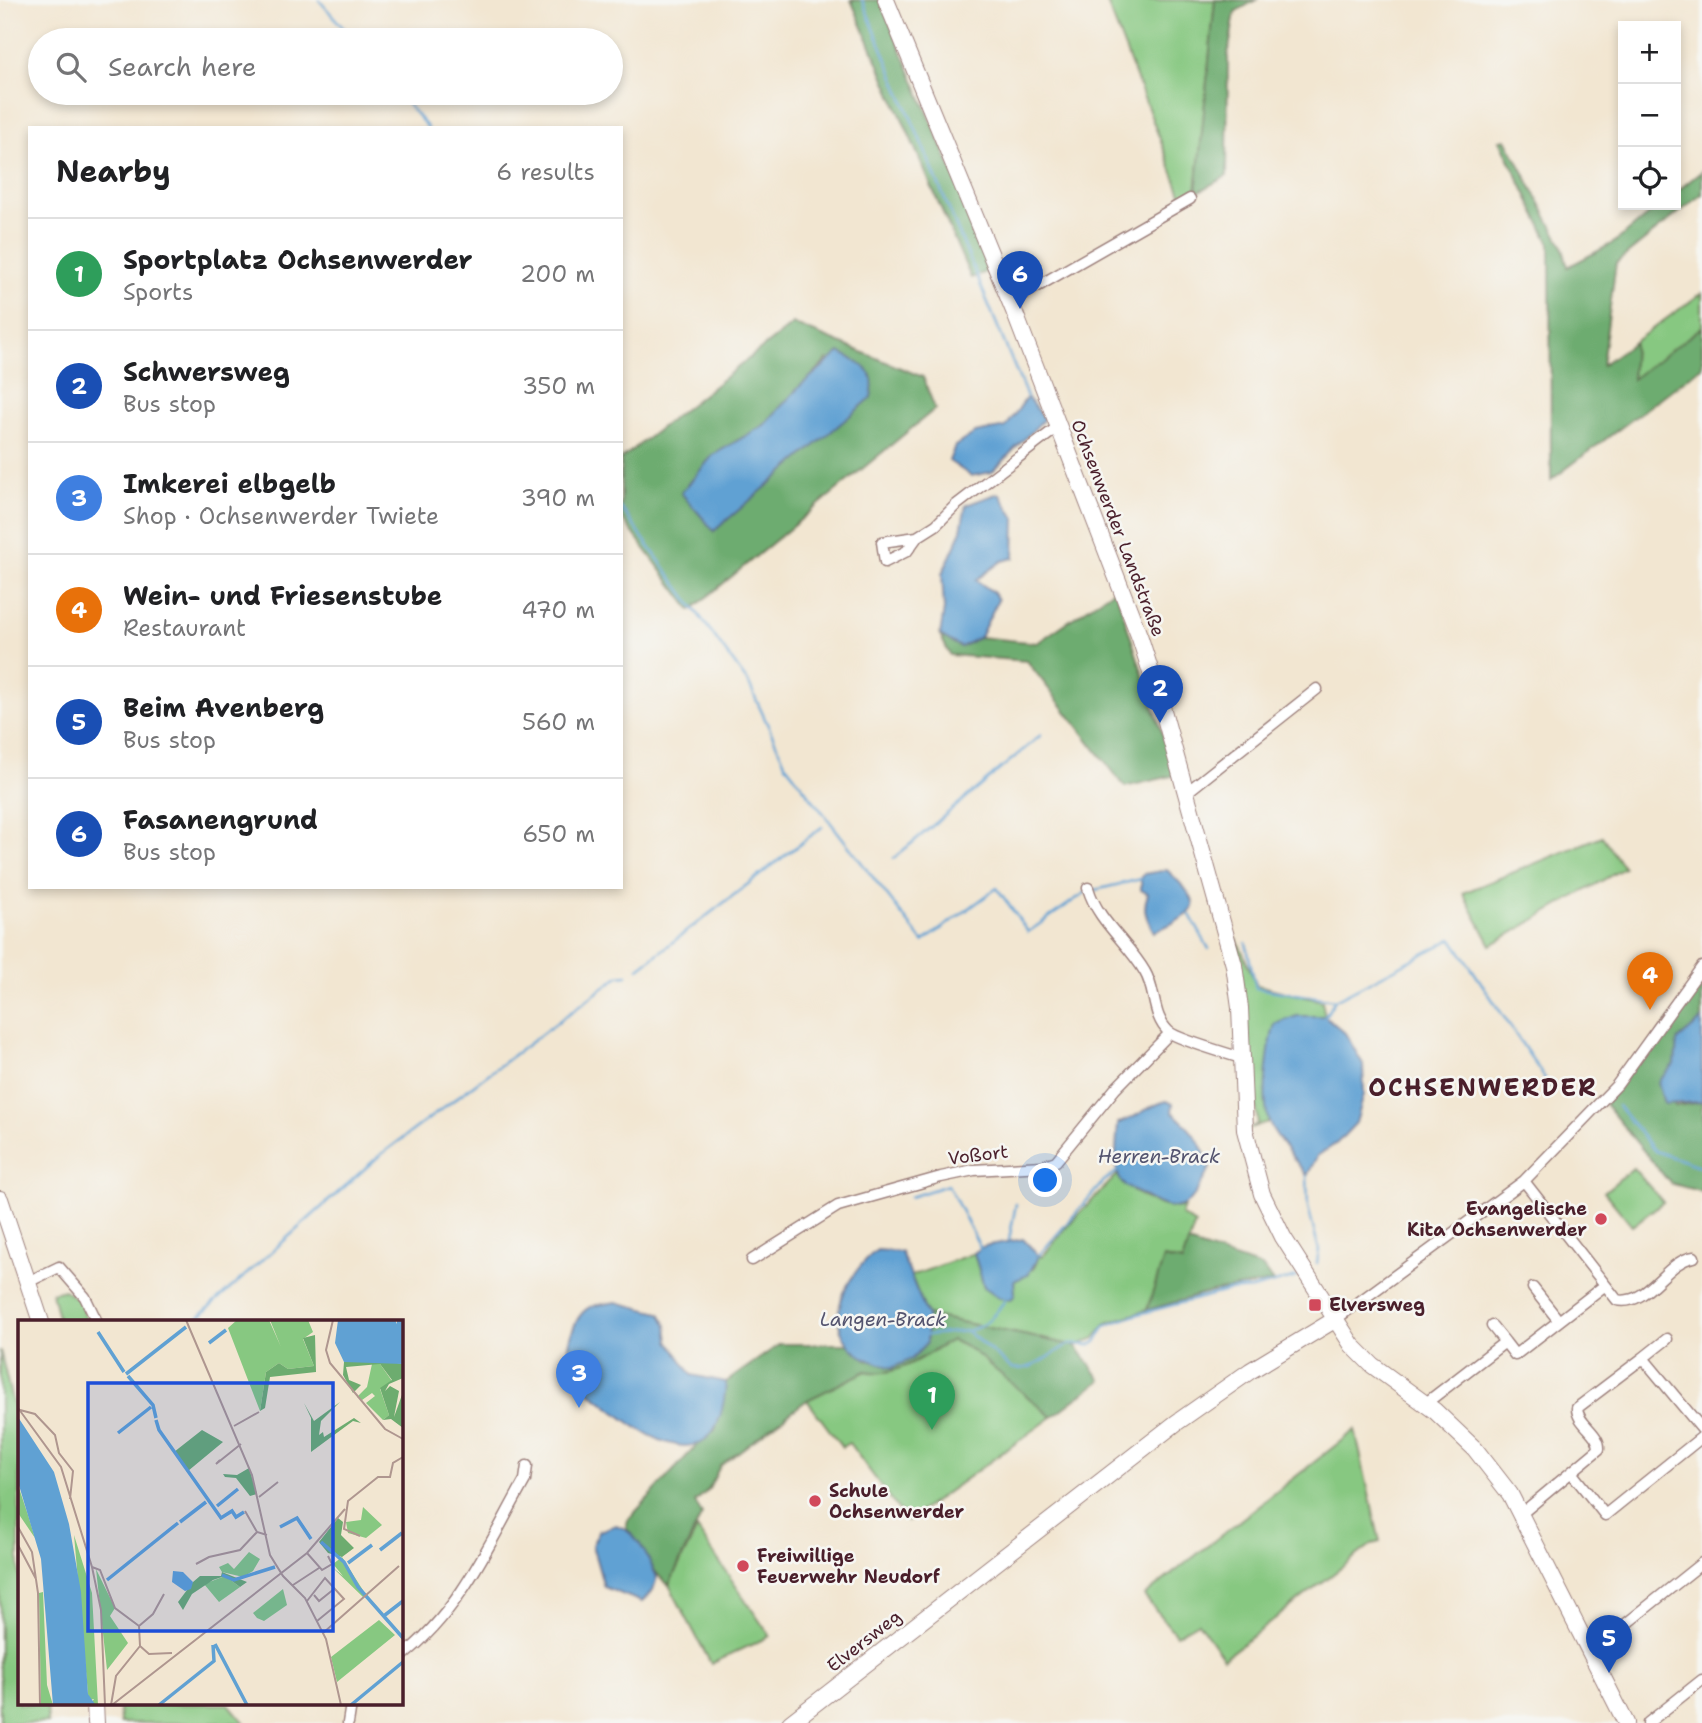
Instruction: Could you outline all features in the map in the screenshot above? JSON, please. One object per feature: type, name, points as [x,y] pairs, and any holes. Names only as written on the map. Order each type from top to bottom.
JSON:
[{"type":"street","name":"Ochsenwerder Landstraße","points":[[886,0],[1010,302],[1140,638],[1187,792],[1234,965],[1241,1008],[1245,1130],[1262,1194],[1283,1237],[1352,1345],[1373,1365],[1426,1403],[1475,1449],[1510,1494],[1592,1651],[1626,1723]]},
{"type":"street","points":[[1010,302],[1190,200]]},
{"type":"street","points":[[917,537],[936,525],[955,506],[1059,426]]},
{"type":"street","points":[[1187,792],[1317,689]]},
{"type":"street","points":[[1088,888],[1099,916],[1129,948],[1147,975],[1160,1019],[1170,1033],[1241,1058]]},
{"type":"street","points":[[1336,1319],[1524,1181],[1617,1085],[1702,967]]},
{"type":"street","name":"Voßort","points":[[752,1261],[838,1206],[974,1170],[1042,1166],[1056,1161],[1115,1089],[1170,1033]]},
{"type":"street","points":[[1524,1181],[1617,1300],[1632,1301],[1680,1263],[1694,1257]]},
{"type":"street","points":[[0,1199],[30,1282],[40,1320]]},
{"type":"street","points":[[30,1282],[59,1267],[85,1297],[96,1320]]},
{"type":"street","points":[[1492,1326],[1515,1355],[1604,1286]]},
{"type":"street","points":[[1533,1288],[1559,1321]]},
{"type":"street","name":"Elversweg","points":[[790,1723],[1195,1409],[1250,1371],[1336,1319]]},
{"type":"street","points":[[1521,1514],[1600,1446],[1577,1415],[1577,1408],[1667,1339]]},
{"type":"street","points":[[1426,1403],[1505,1342]]},
{"type":"street","points":[[1643,1357],[1702,1429]]},
{"type":"street","points":[[1571,1472],[1605,1515],[1702,1437]]},
{"type":"street","points":[[402,1656],[432,1632],[454,1606],[525,1480],[527,1466]]},
{"type":"street","points":[[1592,1651],[1702,1563]]},
{"type":"street","points":[[1648,1723],[1702,1680]]},
{"type":"green space","points":[[851,0],[880,0],[994,269],[971,278]]},
{"type":"green space","points":[[1106,0],[1215,0],[1196,193],[1182,196]]},
{"type":"green space","points":[[1215,0],[1256,0],[1235,12],[1228,55],[1227,176],[1196,193]]},
{"type":"green space","points":[[1506,139],[1562,245],[1568,267],[1615,242],[1654,210],[1681,210],[1681,188],[1702,171],[1702,194],[1616,263],[1602,365],[1634,342],[1632,379],[1702,327],[1702,367],[1551,480],[1550,244],[1500,140]]},
{"type":"green space","points":[[1702,293],[1702,327],[1632,380],[1634,342]]},
{"type":"green space","points":[[793,324],[923,377],[935,409],[691,610],[623,520],[623,457]],"holes":[[[828,359],[714,530],[713,455],[764,425]]]},
{"type":"green space","points":[[1115,589],[1176,775],[1125,787],[1027,661],[950,655],[940,635],[961,647],[980,637],[1037,643]]},
{"type":"green space","points":[[1602,836],[1624,868],[1491,945],[1463,893]]},
{"type":"green space","points":[[1236,938],[1257,985],[1322,1001],[1325,1016],[1297,1016],[1268,1099],[1269,1122],[1250,1128],[1258,1124]]},
{"type":"green space","points":[[1702,978],[1702,1020],[1677,1041],[1675,1106],[1702,1102],[1702,1192],[1670,1183],[1605,1104]]},
{"type":"green space","points":[[1633,1168],[1663,1202],[1632,1226],[1604,1192]]},
{"type":"green space","points":[[1118,1174],[1122,1181],[1146,1199],[1176,1208],[1184,1207],[1181,1215],[1195,1224],[1182,1262],[1164,1259],[1147,1310],[1106,1323],[1095,1338],[1076,1346],[927,1315],[911,1276],[974,1253],[984,1287],[1010,1300],[1015,1295],[1014,1281],[1034,1268],[1039,1256],[1043,1256],[1069,1224]]},
{"type":"green space","points":[[1188,1243],[1262,1267],[1273,1282],[1212,1292],[1147,1310],[1164,1258],[1182,1262]]},
{"type":"green space","points":[[64,1290],[80,1301],[86,1320],[59,1320],[52,1293]]},
{"type":"green space","points":[[927,1315],[1076,1346],[1101,1380],[1052,1417],[972,1350],[952,1340],[900,1368],[877,1373],[866,1371],[807,1400],[720,1466],[709,1489],[695,1502],[702,1514],[669,1585],[663,1580],[626,1528],[628,1520],[696,1446],[715,1431],[726,1382],[780,1344],[848,1344],[869,1361],[927,1343]]},
{"type":"green space","points":[[952,1340],[972,1350],[1052,1417],[907,1521],[849,1443],[842,1447],[807,1400],[866,1371],[877,1373],[900,1368]]},
{"type":"green space","points":[[0,1350],[18,1426],[18,1706],[47,1706],[48,1723],[0,1723]]},
{"type":"green space","points":[[1355,1430],[1380,1542],[1372,1544],[1224,1658],[1198,1622],[1176,1635],[1144,1596]]},
{"type":"green space","points":[[697,1529],[770,1636],[711,1664],[669,1585]]},
{"type":"green space","points":[[119,1706],[231,1706],[245,1723],[120,1723]]},
{"type":"water","points":[[840,352],[870,374],[873,388],[871,398],[714,531],[681,493],[713,455],[764,425],[800,386]]},
{"type":"water","points":[[1027,397],[1044,419],[992,472],[971,476],[949,461],[955,446],[975,433],[1006,427]]},
{"type":"water","points":[[999,493],[1015,518],[1014,558],[1002,561],[976,580],[994,593],[998,600],[980,637],[961,647],[940,635],[944,609],[942,574],[960,535],[966,505]]},
{"type":"water","points":[[1167,870],[1189,893],[1193,908],[1181,919],[1154,932],[1146,913],[1148,894],[1141,890],[1141,879],[1144,874]]},
{"type":"water","points":[[1297,1016],[1325,1016],[1345,1033],[1363,1064],[1364,1095],[1356,1123],[1337,1143],[1317,1156],[1307,1176],[1271,1127],[1266,1100],[1268,1059],[1275,1024]]},
{"type":"water","points":[[1702,1020],[1702,1102],[1664,1104],[1658,1082],[1675,1063],[1677,1041]]},
{"type":"water","name":"Herren-Brack","points":[[1167,1101],[1173,1104],[1172,1112],[1196,1137],[1210,1168],[1192,1198],[1179,1207],[1159,1204],[1127,1187],[1119,1177],[1116,1163],[1118,1123]]},
{"type":"water","points":[[1023,1239],[1039,1256],[1028,1275],[1014,1281],[1015,1295],[1010,1300],[1000,1298],[984,1287],[974,1253],[984,1246]]},
{"type":"water","name":"Langen-Brack","points":[[877,1250],[901,1252],[927,1315],[927,1343],[912,1359],[892,1368],[853,1350],[842,1333],[839,1320],[840,1306],[850,1280]]},
{"type":"water","points":[[616,1302],[660,1313],[667,1325],[669,1341],[692,1375],[726,1382],[721,1412],[712,1432],[700,1443],[685,1446],[667,1443],[648,1434],[583,1386],[571,1370],[569,1345],[578,1318],[590,1307]]},
{"type":"water","points":[[616,1525],[624,1528],[636,1540],[657,1577],[653,1590],[642,1602],[604,1587],[592,1545],[599,1531]]},
{"type":"waterway","points":[[319,0],[344,28]]},
{"type":"waterway","points":[[862,0],[1027,397]]},
{"type":"waterway","points":[[408,105],[426,126]]},
{"type":"waterway","points":[[623,511],[749,684],[786,765],[923,942],[997,888],[1028,932],[1086,892]]},
{"type":"waterway","points":[[894,858],[1041,735]]},
{"type":"waterway","points":[[639,968],[822,827]]},
{"type":"waterway","points":[[1091,891],[1141,879]]},
{"type":"waterway","points":[[1190,915],[1209,949]]},
{"type":"waterway","points":[[1335,1000],[1452,939],[1550,1086]]},
{"type":"waterway","points":[[1246,943],[1256,988],[1335,1000],[1325,1016]]},
{"type":"waterway","points":[[195,1320],[379,1156],[619,976],[627,975]]},
{"type":"waterway","points":[[1618,1106],[1655,1151],[1702,1167]]},
{"type":"waterway","points":[[1039,1255],[1104,1181],[1118,1171]]},
{"type":"waterway","points":[[1307,1176],[1308,1207],[1319,1250],[1317,1263]]},
{"type":"waterway","points":[[910,1197],[948,1185],[981,1249]]},
{"type":"waterway","points":[[1009,1240],[1016,1204]]},
{"type":"waterway","points":[[927,1335],[967,1331],[1011,1368],[1027,1368],[1069,1344],[1090,1345],[1096,1342],[1105,1326],[1139,1314],[1227,1291],[1252,1289],[1297,1277]]},
{"type":"waterway","points":[[967,1331],[989,1320],[1005,1300]]},
{"type":"place","name":"Fasanengrund","points":[[1020,309]]},
{"type":"place","name":"Schwersweg","points":[[1160,723]]},
{"type":"place","name":"Wein- und Friesenstube","points":[[1650,1010]]},
{"type":"place","name":"Evangelische Kita Ochsenwerder","points":[[1601,1219]]},
{"type":"place","name":"Elversweg","points":[[1315,1305]]},
{"type":"place","name":"Imkerei elbgelb","points":[[579,1408]]},
{"type":"place","name":"Sportplatz Ochsenwerder","points":[[932,1430]]},
{"type":"place","name":"Schule Ochsenwerder","points":[[815,1501]]},
{"type":"place","name":"Freiwillige Feuerwehr Neudorf","points":[[743,1566]]},
{"type":"place","name":"Beim Avenberg","points":[[1609,1673]]},
{"type":"district","name":"OCHSENWERDER","points":[[1483,1088]]}]
